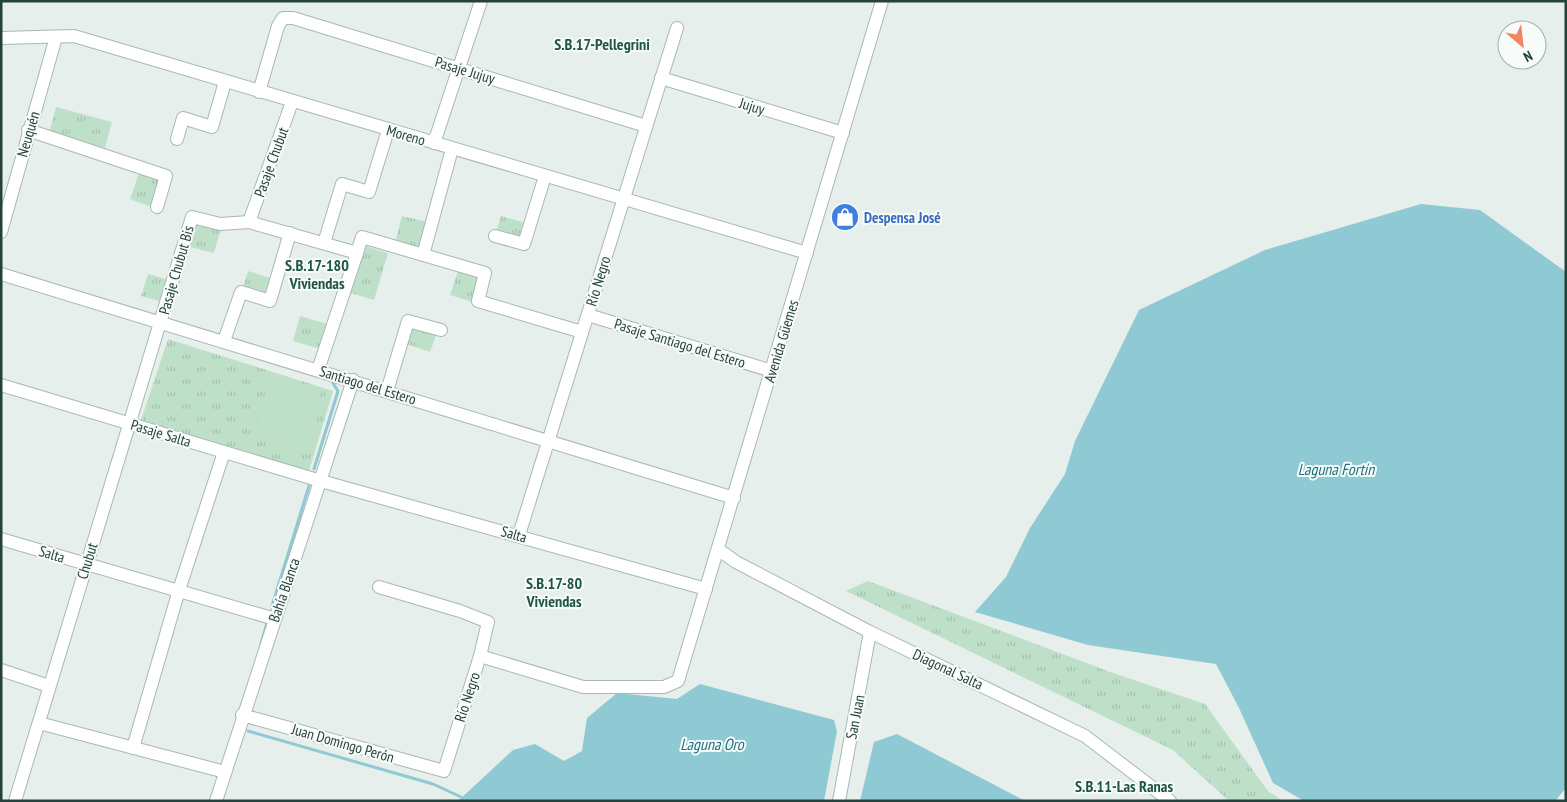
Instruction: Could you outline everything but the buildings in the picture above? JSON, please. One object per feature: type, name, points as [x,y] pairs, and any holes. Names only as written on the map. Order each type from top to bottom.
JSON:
[{"type":"street","points":[[434,143],[481,1]]},
{"type":"street","name":"Avenida Güemes","points":[[480,656],[583,687],[664,687],[678,681],[719,550],[882,1]]},
{"type":"street","name":"Pasaje Jujuy","points":[[259,92],[278,26],[283,18],[293,18],[646,126]]},
{"type":"street","name":"Río Negro","points":[[519,535],[677,28]]},
{"type":"street","name":"Moreno","points":[[1,38],[74,36],[807,253]]},
{"type":"street","name":"Neuquén","points":[[1,232],[28,130],[56,37]]},
{"type":"street","name":"Jujuy","points":[[661,78],[843,133]]},
{"type":"street","points":[[177,139],[183,118],[212,127],[225,82]]},
{"type":"street","name":"Pasaje Chubut","points":[[249,222],[292,102]]},
{"type":"street","points":[[28,130],[166,176],[157,207]]},
{"type":"street","points":[[324,243],[342,184],[369,192],[388,130]]},
{"type":"street","points":[[423,255],[452,149]]},
{"type":"street","points":[[495,236],[524,244],[545,176]]},
{"type":"street","name":"Pasaje Chubut Bis","points":[[161,322],[192,217],[220,224],[249,222]]},
{"type":"street","points":[[249,222],[357,253]]},
{"type":"street","points":[[224,341],[241,292],[270,301],[290,233]]},
{"type":"street","points":[[318,370],[362,237],[485,273],[478,301],[582,332]]},
{"type":"street","name":"Santiago del Estero","points":[[1,274],[548,439],[734,498]]},
{"type":"street","name":"Pasaje Santiago del Estero","points":[[588,314],[772,371]]},
{"type":"street","points":[[388,391],[408,321],[441,330]]},
{"type":"street","name":"Chubut","points":[[15,801],[161,322]]},
{"type":"street","name":"Bahía Blanca","points":[[216,801],[242,715],[353,380]]},
{"type":"street","name":"Pasaje Salta","points":[[1,385],[321,480]]},
{"type":"street","points":[[133,748],[179,590],[224,452]]},
{"type":"street","name":"Salta","points":[[321,480],[706,589]]},
{"type":"street","name":"Salta","points":[[1,539],[86,565],[99,566],[275,619]]},
{"type":"street","name":"Diagonal Salta","points":[[719,550],[736,562],[870,632],[1085,736],[1170,801]]},
{"type":"street","name":"Río Negro","points":[[379,587],[460,611],[488,622],[480,656],[444,771]]},
{"type":"street","name":"San Juan","points":[[839,801],[870,632]]},
{"type":"street","points":[[1,670],[49,686]]},
{"type":"street","name":"Juan Domingo Perón","points":[[242,715],[444,771]]},
{"type":"street","points":[[39,723],[225,772]]},
{"type":"green space","points":[[56,107],[112,122],[105,148],[49,133]]},
{"type":"green space","points":[[139,173],[161,180],[152,207],[130,199]]},
{"type":"green space","points":[[402,216],[427,222],[421,249],[395,243]]},
{"type":"green space","points":[[501,216],[526,223],[521,242],[495,236]]},
{"type":"green space","points":[[197,224],[220,231],[214,253],[190,247]]},
{"type":"green space","points":[[365,246],[388,253],[374,300],[351,293]]},
{"type":"green space","points":[[459,268],[482,275],[473,302],[450,295]]},
{"type":"green space","points":[[248,271],[273,279],[267,298],[242,290]]},
{"type":"green space","points":[[148,274],[166,279],[160,301],[141,296]]},
{"type":"green space","points":[[300,316],[327,324],[320,349],[293,341]]},
{"type":"green space","points":[[410,324],[437,333],[430,352],[404,343]]},
{"type":"green space","points":[[168,339],[333,391],[309,471],[141,420]]},
{"type":"green space","points":[[270,375],[322,389],[304,453],[252,439]]},
{"type":"green space","points":[[868,581],[1113,673],[1205,704],[1268,791],[1283,801],[1229,801],[1173,750],[846,591]]},
{"type":"water","name":"Laguna Fortín","points":[[1421,204],[1480,210],[1566,272],[1566,788],[1555,801],[1304,801],[1273,783],[1239,708],[1216,664],[1088,645],[975,612],[1006,577],[1030,528],[1065,474],[1075,441],[1139,310],[1265,250]]},
{"type":"water","name":"Laguna Oro","points":[[700,684],[834,720],[837,731],[824,801],[458,801],[513,750],[535,744],[564,761],[582,751],[587,718],[617,693],[677,699]]},
{"type":"water","points":[[897,734],[1025,801],[860,801],[874,742]]},
{"type":"waterway","points":[[314,469],[338,391],[331,380]]},
{"type":"waterway","points":[[272,606],[309,486]]},
{"type":"waterway","points":[[261,644],[267,623]]},
{"type":"waterway","points":[[248,731],[433,784],[461,797]]},
{"type":"place","name":"Despensa José","points":[[845,217]]},
{"type":"district","name":"S.B.17-Pellegrini","points":[[602,44]]},
{"type":"district","name":"S.B.17-180 Viviendas","points":[[317,274]]},
{"type":"district","name":"S.B.17-80 Viviendas","points":[[554,592]]},
{"type":"district","name":"S.B.11-Las Ranas","points":[[1124,786]]}]
